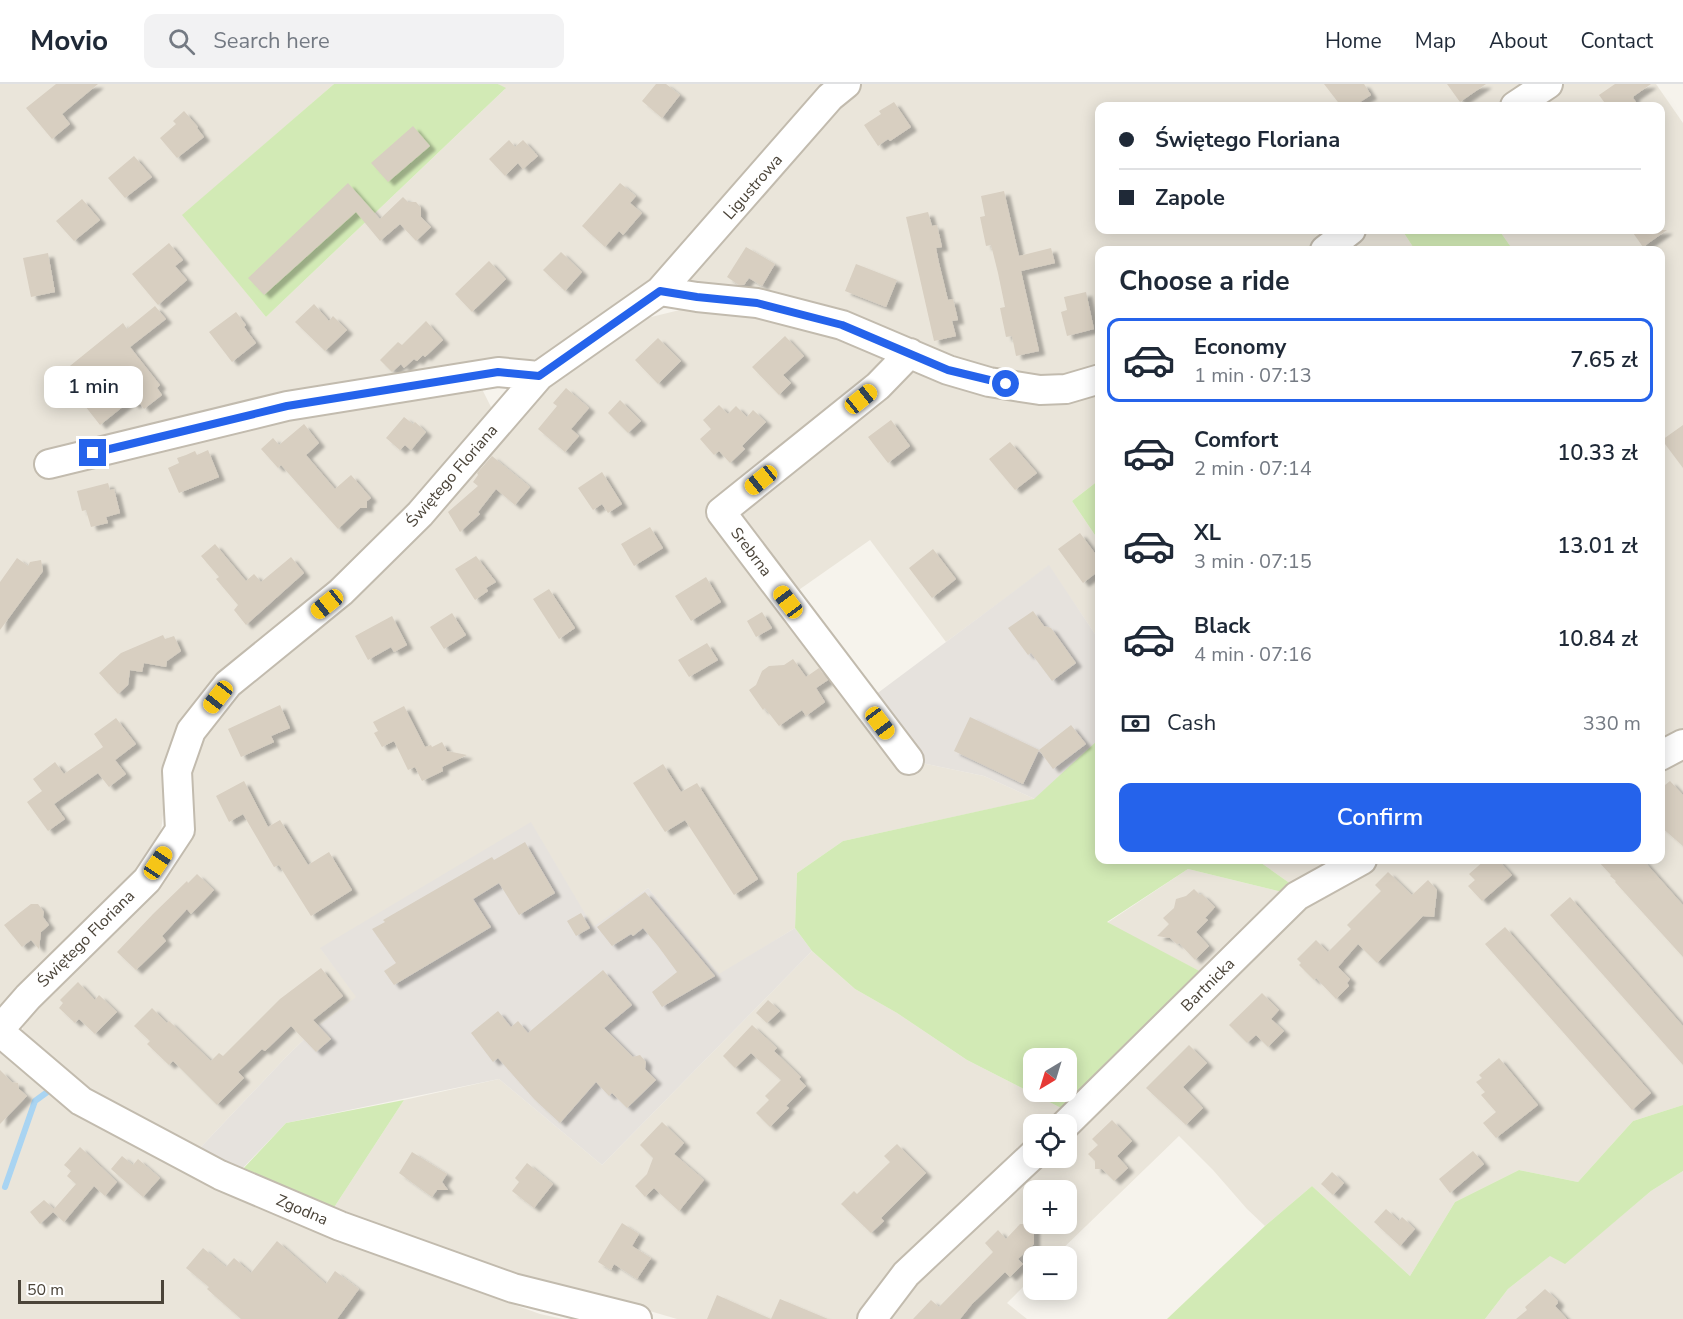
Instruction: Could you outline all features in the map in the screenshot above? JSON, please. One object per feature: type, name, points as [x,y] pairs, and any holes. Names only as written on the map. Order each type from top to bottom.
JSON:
[{"type":"street","name":"Ligustrowa","points":[[660,291],[830,97],[846,84]]},
{"type":"street","points":[[1521,102],[1548,84]]},
{"type":"street","points":[[1330,246],[1347,234]]},
{"type":"street","points":[[660,291],[757,303],[842,325],[948,370],[989,382],[1040,390],[1066,389],[1095,380]]},
{"type":"street","name":"Świętego Floriana","points":[[0,1031],[28,997],[147,879],[180,830],[177,771],[191,731],[228,684],[349,585],[420,514],[539,376],[660,291]]},
{"type":"street","name":"Srebrna","points":[[909,760],[721,512],[878,386],[910,353]]},
{"type":"street","points":[[49,464],[287,406],[498,372],[539,376]]},
{"type":"street","points":[[1665,753],[1683,744]]},
{"type":"street","name":"Bartnicka","points":[[1076,1114],[1298,896],[1355,864]]},
{"type":"street","name":"Zgodna","points":[[0,1031],[81,1101],[220,1175],[340,1226],[513,1288],[638,1319]]},
{"type":"street","points":[[872,1319],[906,1274],[1023,1164]]},
{"type":"shaded area","points":[[0,84],[334,84],[183,215],[266,317],[505,89],[498,84],[835,84],[638,297],[537,359],[502,362],[228,426],[480,385],[492,409],[417,497],[351,564],[253,649],[171,752],[161,831],[141,871],[0,1010]]},
{"type":"shaded area","points":[[859,84],[1529,84],[1503,102],[1095,102],[1095,234],[1329,234],[1312,246],[1095,246],[1095,366],[1062,377],[1020,380],[703,287],[686,278]]},
{"type":"shaded area","points":[[1561,84],[1656,84],[1683,123],[1683,736],[1665,747],[1665,246],[1510,246],[1502,234],[1665,234],[1665,102],[1535,102]]},
{"type":"shaded area","points":[[1360,234],[1405,234],[1412,246],[1344,246]]},
{"type":"shaded area","points":[[692,307],[740,312],[791,327],[802,324],[897,359],[709,515],[917,762],[984,776],[1035,799],[843,841],[797,873],[795,928],[719,975],[648,888],[593,928],[531,823],[321,949],[357,997],[317,1027],[199,1149],[70,1084],[21,1033],[31,1006],[158,883],[187,848],[186,772],[206,721],[549,378],[643,319]]},
{"type":"shaded area","points":[[911,366],[1095,387],[1095,483],[1072,501],[1095,535],[1095,634],[1049,566],[946,642],[870,540],[793,594],[731,513]]},
{"type":"shaded area","points":[[1049,565],[1095,634],[1095,743],[1035,799],[984,776],[917,762],[871,698]]},
{"type":"shaded area","points":[[1683,749],[1683,1105],[1633,1121],[1578,1182],[1519,1170],[1455,1202],[1410,1276],[1312,1186],[1265,1226],[1179,1136],[1065,1246],[1023,1246],[1023,1287],[1007,1303],[1027,1319],[880,1319],[1027,1168],[1077,1168],[1077,1119],[1297,903],[1367,864],[1665,864],[1665,760]]},
{"type":"shaded area","points":[[531,822],[593,927],[648,888],[719,974],[795,928],[812,951],[602,1165],[499,1079],[286,1123],[241,1170],[199,1149],[287,1056],[317,1027],[356,997],[320,948]]},
{"type":"shaded area","points":[[1263,864],[1340,864],[1298,889]]},
{"type":"shaded area","points":[[1188,869],[1290,894],[1207,975],[1107,923]]},
{"type":"shaded area","points":[[812,951],[855,989],[897,1013],[967,1060],[1023,1089],[1023,1102],[1049,1102],[1069,1112],[1067,1114],[1023,1114],[1023,1156],[863,1319],[677,1319],[636,1307],[542,1286],[333,1209],[404,1100],[499,1079],[602,1165]]},
{"type":"shaded area","points":[[0,1048],[51,1094],[197,1178],[342,1243],[540,1314],[563,1319],[0,1319]]},
{"type":"shaded area","points":[[1683,1171],[1683,1319],[1485,1319],[1508,1289],[1551,1255],[1565,1263],[1651,1191]]},
{"type":"green space","points":[[334,84],[498,84],[506,88],[266,317],[182,215]]},
{"type":"green space","points":[[1405,234],[1502,234],[1510,246],[1412,246]]},
{"type":"green space","points":[[1095,483],[1095,535],[1072,501]]},
{"type":"green space","points":[[1095,743],[1095,864],[1263,864],[1298,889],[1290,894],[1188,869],[1107,922],[1207,975],[1069,1112],[1049,1102],[1077,1102],[1077,1048],[1023,1048],[1023,1089],[967,1060],[897,1013],[855,989],[812,951],[795,928],[797,873],[843,841],[1034,799]]},
{"type":"green space","points":[[404,1100],[333,1209],[242,1170],[286,1123]]},
{"type":"green space","points":[[1683,1105],[1683,1171],[1651,1191],[1565,1264],[1550,1256],[1508,1289],[1485,1319],[1167,1319],[1265,1226],[1312,1186],[1410,1276],[1455,1202],[1519,1170],[1578,1182],[1633,1121]]},
{"type":"building","points":[[56,84],[98,84],[62,114],[70,124],[52,139],[26,108]]},
{"type":"building","points":[[656,84],[666,84],[680,95],[662,118],[642,101]]},
{"type":"building","points":[[1324,84],[1364,84],[1371,95],[1360,102],[1338,102]]},
{"type":"building","points":[[1447,84],[1486,84],[1460,102]]},
{"type":"building","points":[[1615,84],[1651,84],[1634,96],[1636,102],[1604,102],[1599,95]]},
{"type":"building","points":[[894,102],[911,127],[878,146],[864,125],[881,114],[879,111]]},
{"type":"building","points":[[184,111],[204,137],[177,158],[160,138],[176,124],[173,121]]},
{"type":"building","points":[[413,126],[430,146],[388,182],[371,163]]},
{"type":"building","points":[[509,140],[515,147],[523,140],[538,156],[523,169],[518,163],[505,176],[489,159]]},
{"type":"building","points":[[134,156],[152,177],[125,198],[108,178]]},
{"type":"building","points":[[348,183],[380,219],[403,197],[408,202],[416,202],[421,208],[421,217],[431,227],[416,241],[400,224],[380,241],[356,212],[264,295],[248,278]]},
{"type":"building","points":[[620,183],[636,196],[630,203],[642,213],[623,235],[619,231],[605,247],[582,226]]},
{"type":"building","points":[[1004,191],[1019,256],[1051,248],[1055,263],[1021,271],[1039,351],[1016,356],[1012,336],[1006,337],[1000,308],[1005,307],[998,273],[991,245],[986,246],[980,217],[985,216],[981,196]]},
{"type":"building","points":[[82,199],[100,220],[74,241],[56,221]]},
{"type":"building","points":[[928,212],[932,226],[937,225],[942,247],[936,248],[939,263],[948,300],[953,299],[958,320],[952,321],[956,336],[934,341],[906,217]]},
{"type":"building","points":[[1634,234],[1661,234],[1644,246]]},
{"type":"building","points":[[169,243],[183,260],[175,266],[187,280],[158,305],[132,274]]},
{"type":"building","points":[[746,247],[775,264],[762,286],[749,278],[744,285],[739,285],[727,277]]},
{"type":"building","points":[[561,252],[582,272],[565,291],[543,270]]},
{"type":"building","points":[[48,253],[55,292],[31,297],[23,258]]},
{"type":"building","points":[[489,261],[506,279],[472,312],[455,294]]},
{"type":"building","points":[[856,264],[897,280],[886,307],[845,291]]},
{"type":"building","points":[[1086,292],[1094,329],[1067,336],[1061,312],[1067,310],[1064,297]]},
{"type":"building","points":[[314,304],[329,321],[333,316],[347,330],[325,351],[295,322]]},
{"type":"building","points":[[155,306],[166,319],[130,347],[160,385],[157,388],[162,395],[144,409],[138,401],[134,405],[130,401],[100,425],[60,374],[123,323],[127,329]]},
{"type":"building","points":[[236,312],[256,343],[232,362],[209,332]]},
{"type":"building","points":[[426,321],[443,340],[425,357],[423,355],[417,361],[414,359],[404,368],[401,364],[392,372],[380,360],[398,342],[402,345]]},
{"type":"building","points":[[785,336],[804,356],[783,375],[791,383],[779,395],[752,367]]},
{"type":"building","points":[[658,338],[681,361],[658,384],[635,360]]},
{"type":"building","points":[[566,388],[589,408],[571,429],[579,436],[565,452],[538,429],[557,406],[553,403]]},
{"type":"building","points":[[620,400],[641,421],[628,433],[608,413]]},
{"type":"building","points":[[719,405],[728,414],[736,406],[747,417],[753,410],[766,422],[742,446],[745,449],[730,463],[719,451],[714,455],[700,439],[711,429],[703,420]]},
{"type":"building","points":[[404,417],[413,424],[415,422],[426,432],[411,450],[405,445],[400,450],[386,438]]},
{"type":"building","points":[[891,420],[910,446],[888,463],[868,437]]},
{"type":"building","points":[[304,424],[319,443],[306,455],[335,489],[351,475],[371,498],[367,501],[367,508],[360,508],[338,529],[281,465],[278,468],[261,449],[273,438],[279,445]]},
{"type":"building","points":[[1683,425],[1683,468],[1665,444],[1665,438]]},
{"type":"building","points":[[1010,442],[1037,473],[1015,490],[989,459]]},
{"type":"building","points":[[208,450],[219,477],[179,493],[168,468],[179,463],[177,458],[195,451],[197,455]]},
{"type":"building","points":[[492,456],[530,487],[515,505],[496,489],[478,512],[480,514],[460,532],[448,512],[478,486],[473,482],[477,473]]},
{"type":"building","points":[[602,472],[622,504],[608,513],[602,504],[593,510],[578,488]]},
{"type":"building","points":[[108,483],[110,490],[114,489],[120,513],[106,517],[108,523],[91,527],[86,510],[82,511],[77,491]]},
{"type":"building","points":[[650,527],[663,548],[634,566],[621,544]]},
{"type":"building","points":[[1080,533],[1095,553],[1095,574],[1083,583],[1058,549]]},
{"type":"building","points":[[215,544],[246,581],[254,574],[261,582],[291,557],[304,573],[246,625],[234,610],[238,605],[216,579],[219,577],[201,556]]},
{"type":"building","points":[[933,549],[956,579],[932,598],[909,568]]},
{"type":"building","points":[[476,556],[496,582],[486,588],[488,591],[475,600],[455,569]]},
{"type":"building","points":[[17,558],[28,566],[30,562],[41,560],[43,571],[0,630],[0,582]]},
{"type":"building","points":[[706,577],[721,602],[691,621],[675,596]]},
{"type":"building","points":[[549,589],[575,628],[559,639],[533,599]]},
{"type":"building","points":[[1033,611],[1044,626],[1051,628],[1076,663],[1052,681],[1031,653],[1028,655],[1008,628]]},
{"type":"building","points":[[762,612],[772,628],[756,637],[747,621]]},
{"type":"building","points":[[452,613],[466,635],[444,649],[430,627]]},
{"type":"building","points":[[392,616],[407,645],[394,652],[391,647],[368,660],[355,636]]},
{"type":"building","points":[[163,635],[165,639],[174,636],[181,651],[167,661],[166,667],[144,663],[142,672],[130,670],[128,685],[118,694],[99,673],[121,653]]},
{"type":"building","points":[[707,643],[718,660],[689,677],[678,660]]},
{"type":"building","points":[[793,659],[806,677],[819,668],[828,680],[816,688],[825,702],[806,716],[802,710],[779,726],[765,708],[763,710],[749,690],[756,685],[762,671],[769,666],[784,665]]},
{"type":"building","points":[[280,705],[290,728],[271,736],[274,742],[241,757],[228,729]]},
{"type":"building","points":[[404,706],[425,747],[431,745],[432,747],[442,742],[447,751],[467,755],[442,767],[443,771],[422,781],[415,767],[408,770],[394,741],[382,747],[374,733],[378,731],[373,722]]},
{"type":"building","points":[[970,717],[1039,750],[1023,784],[954,751]]},
{"type":"building","points":[[116,718],[136,744],[115,760],[126,774],[109,787],[98,773],[54,804],[65,819],[48,831],[27,802],[42,791],[33,779],[55,762],[64,774],[103,747],[94,734]]},
{"type":"building","points":[[1071,725],[1086,744],[1053,769],[1039,750]]},
{"type":"building","points":[[663,764],[681,792],[697,783],[758,879],[734,895],[685,820],[665,832],[633,783]]},
{"type":"building","points":[[244,781],[268,827],[280,820],[308,865],[329,852],[352,890],[311,916],[279,865],[274,867],[243,814],[229,822],[216,796]]},
{"type":"building","points":[[1670,781],[1683,795],[1683,846],[1665,830],[1665,785]]},
{"type":"building","points":[[525,842],[555,893],[519,915],[499,883],[473,899],[491,927],[394,985],[384,971],[396,963],[372,929],[385,922],[383,920],[492,857],[494,860]]},
{"type":"building","points":[[1480,864],[1502,864],[1512,875],[1482,901],[1468,886],[1475,880],[1469,874]]},
{"type":"building","points":[[1601,864],[1647,864],[1683,905],[1683,957],[1615,882]]},
{"type":"building","points":[[1388,872],[1412,895],[1428,880],[1437,890],[1434,917],[1423,916],[1377,963],[1358,944],[1338,967],[1350,979],[1347,983],[1349,986],[1336,999],[1316,978],[1314,980],[1299,965],[1301,963],[1297,959],[1316,940],[1328,952],[1351,929],[1347,925],[1381,891],[1375,885]]},
{"type":"building","points":[[197,874],[214,890],[191,914],[187,909],[162,936],[166,941],[136,970],[117,952],[153,914]]},
{"type":"building","points":[[1194,889],[1215,907],[1205,918],[1208,920],[1196,932],[1209,946],[1195,960],[1179,943],[1177,944],[1170,938],[1157,936],[1169,924],[1163,918],[1174,908],[1176,899],[1186,896]]},
{"type":"building","points":[[645,892],[715,976],[662,1007],[652,992],[677,972],[658,946],[643,928],[633,936],[631,934],[612,946],[597,927]]},
{"type":"building","points":[[1570,897],[1683,1026],[1683,1065],[1550,915]]},
{"type":"building","points":[[31,904],[38,904],[49,925],[41,932],[39,949],[31,940],[22,947],[4,925]]},
{"type":"building","points":[[581,913],[590,928],[576,936],[567,921]]},
{"type":"building","points":[[1505,927],[1651,1093],[1632,1110],[1485,944]]},
{"type":"building","points":[[321,968],[343,996],[313,1020],[331,1039],[316,1052],[291,1026],[265,1051],[262,1049],[238,1072],[244,1078],[217,1105],[173,1061],[169,1065],[147,1044],[150,1041],[134,1026],[152,1008],[211,1061],[219,1053],[223,1056],[280,999]]},
{"type":"building","points":[[603,970],[632,1005],[604,1028],[633,1057],[640,1055],[646,1062],[645,1069],[656,1080],[627,1108],[612,1093],[609,1096],[596,1082],[560,1123],[534,1099],[498,1058],[493,1062],[471,1033],[498,1011],[511,1027],[518,1021],[528,1033]]},
{"type":"building","points":[[78,982],[95,1000],[99,995],[117,1012],[95,1034],[79,1019],[75,1023],[59,1008],[63,1003],[60,1000]]},
{"type":"building","points":[[1262,993],[1279,1010],[1271,1019],[1284,1031],[1268,1047],[1256,1035],[1247,1043],[1229,1025]]},
{"type":"building","points":[[768,1000],[780,1011],[767,1023],[756,1013]]},
{"type":"building","points":[[752,1025],[777,1048],[774,1051],[801,1077],[799,1079],[806,1086],[786,1106],[789,1108],[770,1127],[756,1113],[769,1100],[765,1096],[781,1080],[751,1053],[735,1068],[723,1056]]},
{"type":"building","points":[[1189,1045],[1207,1063],[1183,1087],[1203,1108],[1186,1125],[1146,1088]]},
{"type":"building","points":[[1499,1058],[1538,1105],[1496,1138],[1483,1123],[1496,1112],[1481,1095],[1485,1092],[1476,1082],[1482,1078],[1479,1075]]},
{"type":"building","points":[[0,1070],[12,1082],[18,1083],[19,1089],[27,1096],[0,1124]]},
{"type":"building","points":[[1112,1120],[1132,1141],[1117,1156],[1128,1168],[1114,1181],[1102,1169],[1095,1169],[1095,1161],[1088,1154],[1098,1145],[1092,1139]]},
{"type":"building","points":[[662,1122],[684,1143],[674,1154],[704,1180],[679,1211],[654,1188],[645,1197],[635,1186],[647,1174],[653,1158],[640,1145]]},
{"type":"building","points":[[897,1144],[926,1173],[881,1218],[884,1221],[871,1233],[841,1204],[854,1191],[857,1194],[890,1162],[884,1156]]},
{"type":"building","points":[[80,1147],[117,1182],[105,1196],[94,1186],[64,1222],[53,1212],[40,1224],[30,1212],[44,1200],[54,1209],[76,1184],[67,1176],[71,1171],[64,1165]]},
{"type":"building","points":[[1473,1151],[1484,1164],[1450,1193],[1439,1179]]},
{"type":"building","points":[[412,1152],[447,1174],[442,1182],[448,1190],[437,1190],[432,1197],[399,1173]]},
{"type":"building","points":[[122,1156],[133,1165],[138,1159],[160,1178],[143,1197],[111,1169]]},
{"type":"building","points":[[527,1163],[553,1184],[534,1208],[512,1191],[519,1182],[515,1178]]},
{"type":"building","points":[[1332,1172],[1344,1183],[1333,1195],[1321,1184]]},
{"type":"building","points":[[1386,1209],[1399,1221],[1402,1217],[1415,1229],[1400,1246],[1374,1222]]},
{"type":"building","points":[[622,1223],[639,1234],[632,1246],[651,1258],[637,1279],[614,1264],[611,1270],[598,1262]]},
{"type":"building","points":[[1020,1224],[1023,1224],[1023,1234],[1034,1234],[1034,1244],[1023,1246],[1023,1254],[1018,1259],[1023,1264],[1010,1277],[1005,1272],[960,1319],[913,1319],[931,1300],[939,1307],[993,1252],[985,1243],[998,1230],[1006,1239]]},
{"type":"building","points":[[277,1241],[326,1284],[335,1271],[359,1289],[337,1319],[241,1319],[186,1268],[203,1248],[226,1267],[234,1258],[251,1273]]},
{"type":"building","points":[[1545,1289],[1557,1300],[1558,1303],[1555,1306],[1567,1319],[1516,1319],[1527,1310],[1525,1307]]},
{"type":"building","points":[[717,1295],[771,1319],[707,1319]]},
{"type":"building","points":[[780,1299],[828,1319],[771,1319]]},
{"type":"waterway","points":[[5,1187],[35,1101],[50,1090]]},
{"type":"route","points":[[93,453],[287,406],[498,372],[539,376],[660,291],[757,303],[842,325],[948,370],[989,382],[1006,384]]}]
